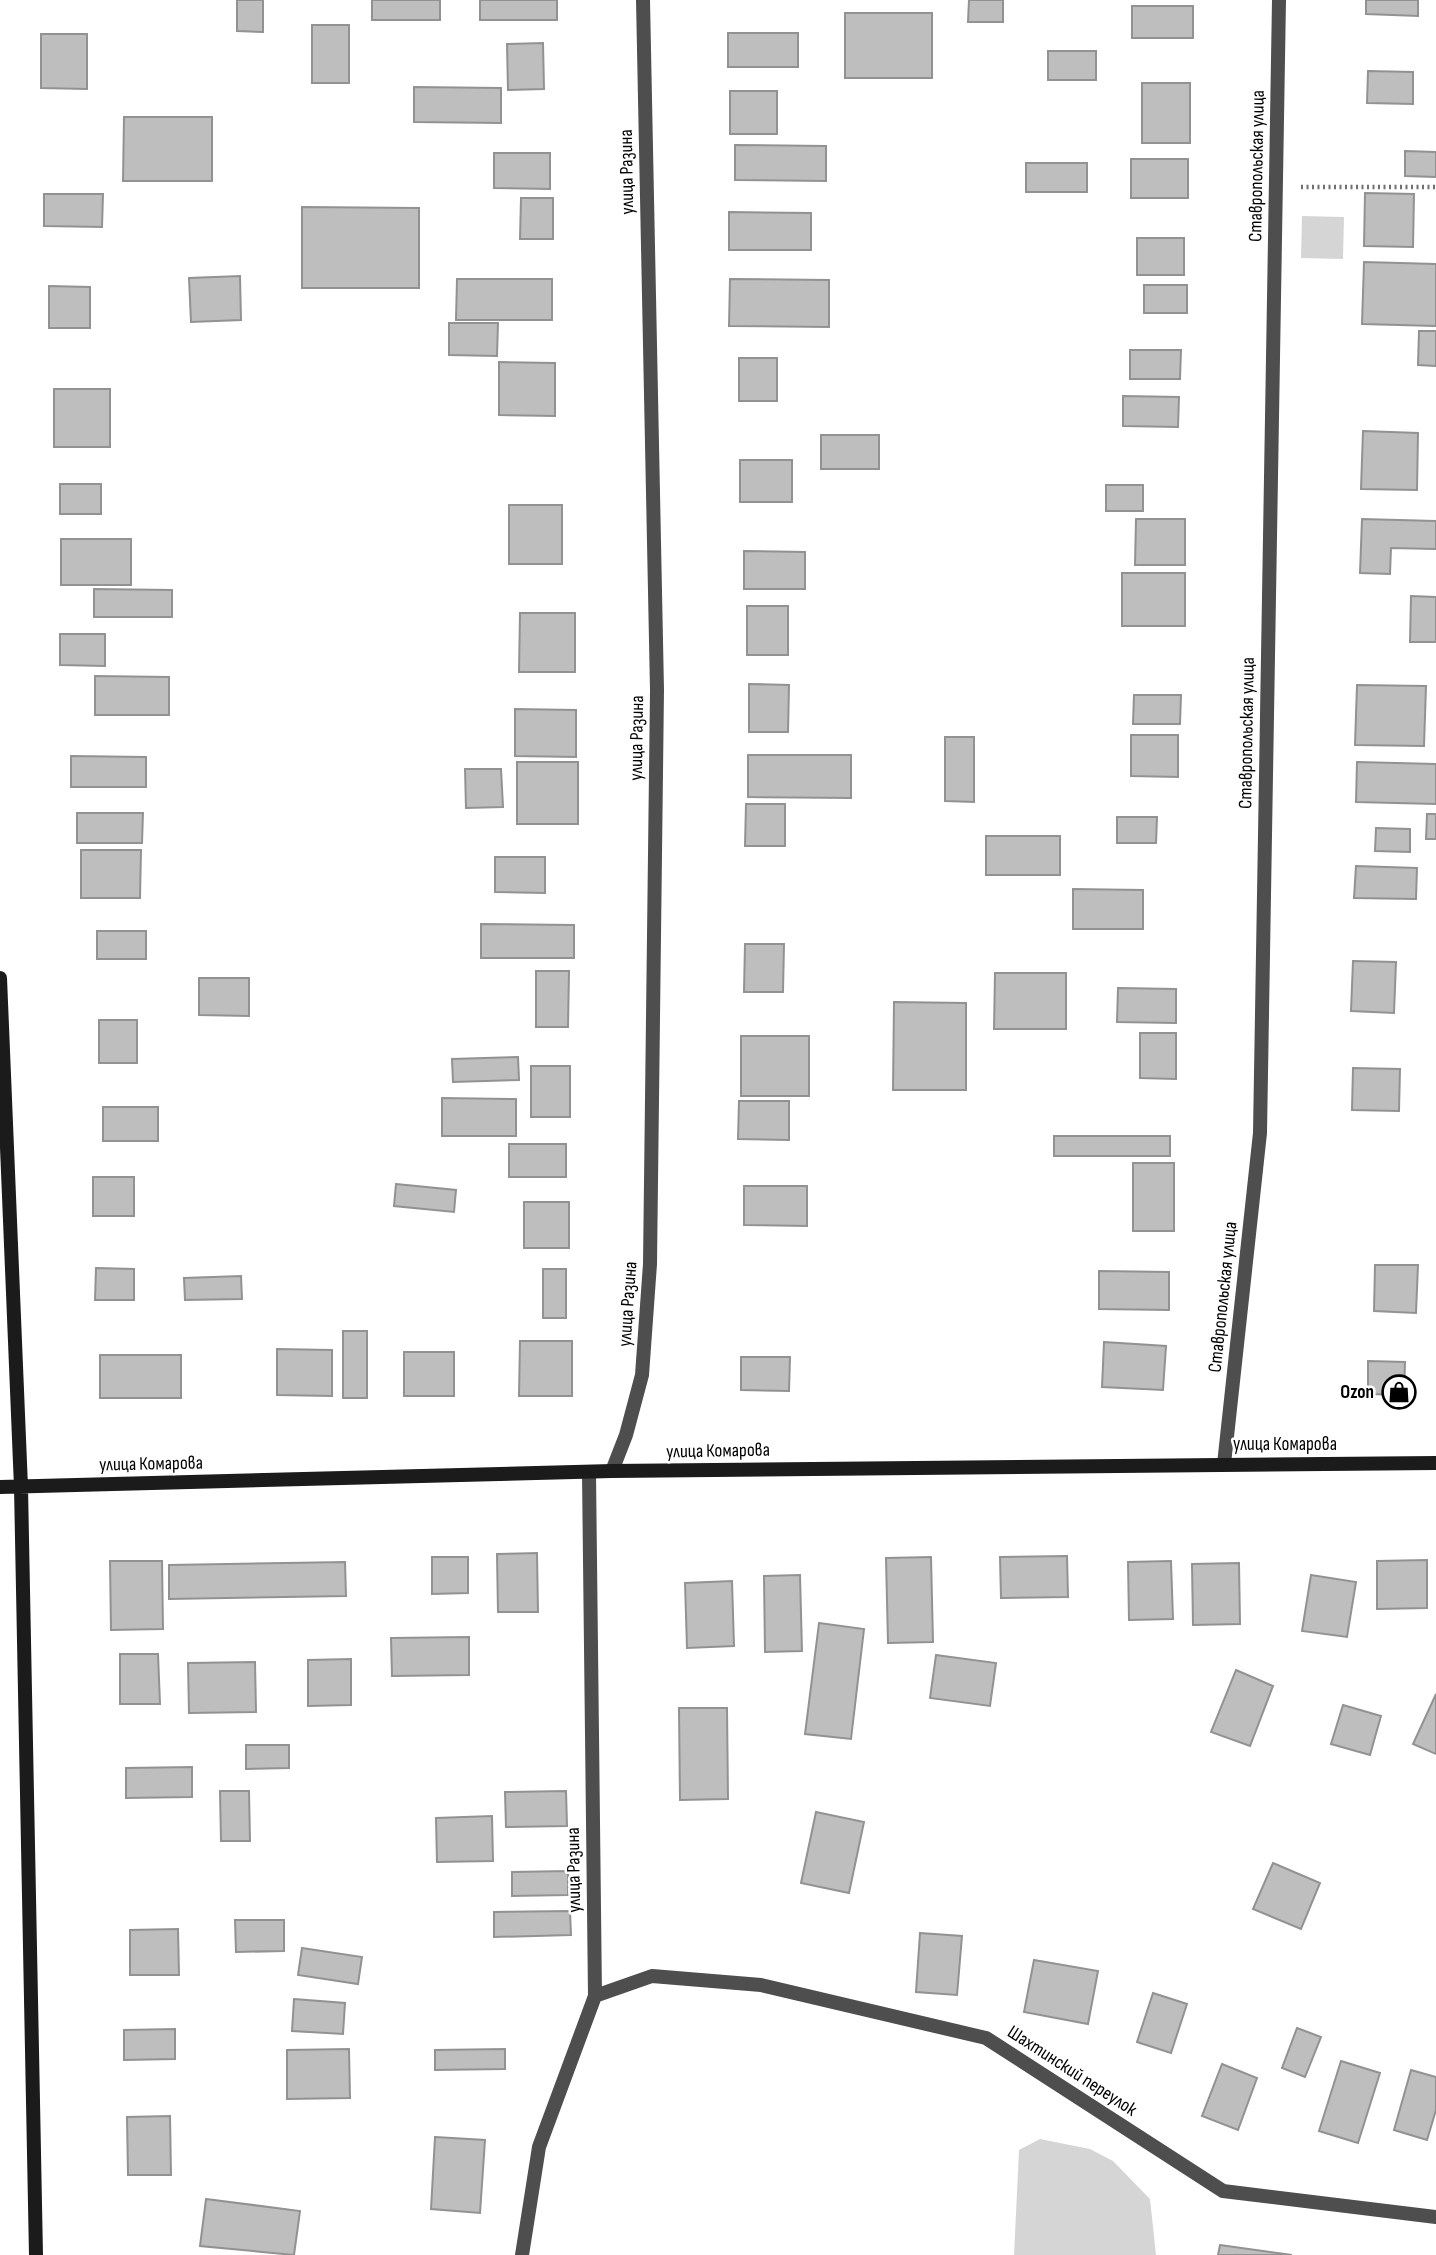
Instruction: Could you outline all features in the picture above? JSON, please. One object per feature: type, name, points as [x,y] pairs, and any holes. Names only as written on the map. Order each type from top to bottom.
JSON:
[{"type":"main road","points":[[0,978],[21,1487],[36,2255]]},
{"type":"main road","name":"улица Комарова","points":[[0,1487],[612,1471],[1436,1463]]},
{"type":"street","name":"улица Разина","points":[[612,1471],[626,1435],[642,1375],[650,1264],[657,690],[643,0]]},
{"type":"street","name":"Ставропольская улица","points":[[1224,1464],[1260,1133],[1279,0]]},
{"type":"street","name":"улица Разина","points":[[522,2255],[539,2147],[595,1996],[589,1473]]},
{"type":"street","name":"Шахтинский переулок","points":[[595,1996],[652,1976],[761,1985],[986,2038],[1223,2191],[1436,2217]]},
{"type":"path","points":[[1276,187],[1436,187]]},
{"type":"shaded area","points":[[1302,216],[1344,217],[1343,259],[1301,258]]},
{"type":"shaded area","points":[[1040,2139],[1090,2149],[1113,2161],[1150,2199],[1156,2255],[1014,2255],[1019,2150]]},
{"type":"building","points":[[237,0],[263,0],[263,32],[237,31]]},
{"type":"building","points":[[372,0],[440,0],[440,20],[372,20]]},
{"type":"building","points":[[480,0],[557,0],[557,20],[480,20]]},
{"type":"building","points":[[969,0],[1003,0],[1003,22],[968,22]]},
{"type":"building","points":[[1366,0],[1418,0],[1418,16],[1366,14]]},
{"type":"building","points":[[1132,6],[1193,6],[1193,38],[1132,38]]},
{"type":"building","points":[[845,13],[932,13],[932,78],[845,78]]},
{"type":"building","points":[[312,25],[349,25],[349,83],[312,83]]},
{"type":"building","points":[[728,33],[798,33],[798,67],[728,67]]},
{"type":"building","points":[[41,34],[87,34],[87,89],[41,88]]},
{"type":"building","points":[[543,43],[544,89],[508,90],[507,44]]},
{"type":"building","points":[[1048,51],[1096,51],[1096,80],[1048,80]]},
{"type":"building","points":[[1368,71],[1413,72],[1413,104],[1367,103]]},
{"type":"building","points":[[1142,83],[1190,83],[1190,143],[1142,143]]},
{"type":"building","points":[[414,87],[501,88],[501,123],[414,122]]},
{"type":"building","points":[[730,91],[777,91],[777,134],[730,134]]},
{"type":"building","points":[[124,117],[212,117],[212,181],[123,181]]},
{"type":"building","points":[[735,145],[826,146],[826,181],[735,180]]},
{"type":"building","points":[[1405,151],[1436,152],[1436,177],[1405,176]]},
{"type":"building","points":[[494,153],[550,153],[550,189],[494,188]]},
{"type":"building","points":[[1131,159],[1188,159],[1188,198],[1131,198]]},
{"type":"building","points":[[1026,163],[1087,163],[1087,192],[1026,192]]},
{"type":"building","points":[[1365,193],[1414,194],[1413,247],[1364,246]]},
{"type":"building","points":[[44,194],[103,194],[102,227],[44,226]]},
{"type":"building","points":[[521,198],[553,198],[553,239],[520,239]]},
{"type":"building","points":[[302,207],[419,208],[419,288],[302,288]]},
{"type":"building","points":[[729,212],[811,213],[811,250],[729,250]]},
{"type":"building","points":[[1137,238],[1184,238],[1184,275],[1137,275]]},
{"type":"building","points":[[1364,262],[1436,264],[1436,326],[1362,324]]},
{"type":"building","points":[[240,276],[241,320],[191,322],[189,278]]},
{"type":"building","points":[[457,279],[552,279],[552,320],[456,320]]},
{"type":"building","points":[[730,279],[829,280],[829,327],[729,326]]},
{"type":"building","points":[[1144,285],[1187,285],[1187,313],[1144,313]]},
{"type":"building","points":[[49,286],[90,287],[90,328],[49,328]]},
{"type":"building","points":[[449,323],[498,323],[497,356],[449,355]]},
{"type":"building","points":[[1419,331],[1436,331],[1436,366],[1418,365]]},
{"type":"building","points":[[1130,350],[1181,350],[1180,379],[1130,379]]},
{"type":"building","points":[[739,358],[777,358],[777,401],[739,401]]},
{"type":"building","points":[[499,362],[555,363],[555,416],[499,415]]},
{"type":"building","points":[[54,389],[110,389],[110,447],[54,447]]},
{"type":"building","points":[[1123,396],[1179,397],[1178,427],[1123,426]]},
{"type":"building","points":[[1363,431],[1418,433],[1417,490],[1361,489]]},
{"type":"building","points":[[821,435],[879,435],[879,469],[821,469]]},
{"type":"building","points":[[740,460],[792,460],[792,502],[740,502]]},
{"type":"building","points":[[60,484],[101,484],[101,514],[60,514]]},
{"type":"building","points":[[1106,485],[1143,485],[1143,511],[1106,511]]},
{"type":"building","points":[[509,505],[562,505],[562,564],[509,564]]},
{"type":"building","points":[[1136,519],[1185,519],[1185,565],[1135,565]]},
{"type":"building","points":[[1362,519],[1436,521],[1436,549],[1391,548],[1390,574],[1360,573]]},
{"type":"building","points":[[61,539],[131,539],[131,585],[61,585]]},
{"type":"building","points":[[744,551],[805,552],[805,589],[744,589]]},
{"type":"building","points":[[1122,573],[1185,573],[1185,626],[1122,626]]},
{"type":"building","points":[[94,589],[172,590],[172,617],[94,617]]},
{"type":"building","points":[[1411,596],[1436,597],[1436,642],[1410,642]]},
{"type":"building","points":[[747,606],[788,606],[788,655],[747,655]]},
{"type":"building","points":[[520,613],[575,613],[575,672],[519,672]]},
{"type":"building","points":[[60,634],[105,634],[105,666],[60,665]]},
{"type":"building","points":[[95,676],[169,677],[169,715],[95,715]]},
{"type":"building","points":[[749,684],[789,685],[788,732],[749,732]]},
{"type":"building","points":[[1357,685],[1426,686],[1424,746],[1355,745]]},
{"type":"building","points":[[1134,695],[1181,695],[1180,724],[1133,724]]},
{"type":"building","points":[[515,709],[576,710],[576,757],[515,756]]},
{"type":"building","points":[[1131,735],[1178,735],[1178,777],[1131,776]]},
{"type":"building","points":[[945,737],[974,737],[974,802],[945,801]]},
{"type":"building","points":[[748,755],[851,755],[851,798],[748,797]]},
{"type":"building","points":[[71,756],[146,757],[146,787],[71,787]]},
{"type":"building","points":[[517,762],[578,762],[578,824],[517,824]]},
{"type":"building","points":[[1357,762],[1436,764],[1436,804],[1356,802]]},
{"type":"building","points":[[465,769],[501,769],[503,807],[466,808]]},
{"type":"building","points":[[746,804],[785,804],[785,846],[745,846]]},
{"type":"building","points":[[77,813],[143,813],[142,843],[77,843]]},
{"type":"building","points":[[1427,814],[1436,814],[1436,839],[1426,839]]},
{"type":"building","points":[[1117,817],[1157,817],[1156,843],[1117,843]]},
{"type":"building","points":[[1376,828],[1410,829],[1410,852],[1375,851]]},
{"type":"building","points":[[986,836],[1060,836],[1060,875],[986,875]]},
{"type":"building","points":[[81,850],[141,850],[140,898],[81,898]]},
{"type":"building","points":[[495,857],[545,857],[545,893],[495,892]]},
{"type":"building","points":[[1356,866],[1417,868],[1416,899],[1354,898]]},
{"type":"building","points":[[1073,889],[1143,890],[1143,929],[1073,929]]},
{"type":"building","points":[[481,924],[574,925],[574,958],[481,958]]},
{"type":"building","points":[[97,931],[146,931],[146,959],[97,959]]},
{"type":"building","points":[[745,944],[784,944],[783,992],[744,992]]},
{"type":"building","points":[[1353,961],[1396,962],[1394,1013],[1351,1011]]},
{"type":"building","points":[[536,971],[569,971],[568,1027],[536,1027]]},
{"type":"building","points":[[995,973],[1066,973],[1066,1029],[994,1029]]},
{"type":"building","points":[[199,978],[249,978],[249,1016],[199,1015]]},
{"type":"building","points":[[1118,988],[1176,989],[1176,1023],[1117,1022]]},
{"type":"building","points":[[894,1002],[966,1003],[966,1090],[893,1090]]},
{"type":"building","points":[[99,1020],[137,1020],[137,1063],[99,1063]]},
{"type":"building","points":[[1140,1033],[1176,1033],[1176,1079],[1140,1078]]},
{"type":"building","points":[[741,1036],[809,1036],[809,1096],[741,1096]]},
{"type":"building","points":[[518,1057],[519,1080],[453,1082],[452,1059]]},
{"type":"building","points":[[531,1066],[570,1066],[570,1117],[531,1117]]},
{"type":"building","points":[[1353,1068],[1400,1069],[1399,1111],[1352,1110]]},
{"type":"building","points":[[442,1098],[516,1099],[516,1136],[442,1136]]},
{"type":"building","points":[[739,1101],[789,1101],[789,1140],[738,1139]]},
{"type":"building","points":[[103,1107],[158,1107],[158,1141],[103,1141]]},
{"type":"building","points":[[1054,1136],[1170,1136],[1170,1156],[1054,1156]]},
{"type":"building","points":[[509,1144],[566,1144],[566,1177],[509,1177]]},
{"type":"building","points":[[1133,1163],[1174,1163],[1174,1231],[1133,1231]]},
{"type":"building","points":[[93,1177],[134,1177],[134,1216],[93,1216]]},
{"type":"building","points":[[396,1184],[456,1190],[454,1212],[394,1206]]},
{"type":"building","points":[[744,1186],[807,1186],[807,1226],[744,1225]]},
{"type":"building","points":[[524,1202],[569,1202],[569,1248],[524,1248]]},
{"type":"building","points":[[1375,1265],[1418,1265],[1416,1313],[1374,1311]]},
{"type":"building","points":[[96,1268],[134,1269],[134,1300],[95,1300]]},
{"type":"building","points":[[543,1269],[566,1269],[566,1318],[543,1318]]},
{"type":"building","points":[[1099,1271],[1169,1272],[1169,1310],[1099,1309]]},
{"type":"building","points":[[241,1276],[242,1299],[185,1300],[184,1278]]},
{"type":"building","points":[[343,1331],[367,1331],[367,1398],[343,1398]]},
{"type":"building","points":[[520,1341],[572,1341],[572,1396],[519,1396]]},
{"type":"building","points":[[1104,1342],[1166,1346],[1163,1390],[1102,1387]]},
{"type":"building","points":[[277,1349],[332,1350],[332,1396],[277,1395]]},
{"type":"building","points":[[404,1352],[454,1352],[454,1396],[404,1396]]},
{"type":"building","points":[[100,1355],[181,1355],[181,1398],[100,1398]]},
{"type":"building","points":[[741,1357],[790,1357],[789,1391],[741,1390]]},
{"type":"building","points":[[1368,1361],[1405,1362],[1404,1395],[1368,1394]]},
{"type":"building","points":[[537,1553],[538,1612],[498,1612],[497,1554]]},
{"type":"building","points":[[1067,1556],[1068,1597],[1001,1598],[1000,1557]]},
{"type":"building","points":[[432,1557],[468,1557],[468,1593],[432,1594]]},
{"type":"building","points":[[931,1557],[933,1642],[888,1643],[886,1558]]},
{"type":"building","points":[[1427,1560],[1427,1608],[1377,1609],[1377,1561]]},
{"type":"building","points":[[110,1561],[162,1561],[163,1629],[111,1630]]},
{"type":"building","points":[[1171,1561],[1173,1619],[1129,1620],[1128,1562]]},
{"type":"building","points":[[345,1562],[346,1596],[169,1599],[169,1565]]},
{"type":"building","points":[[1239,1563],[1240,1624],[1193,1625],[1192,1564]]},
{"type":"building","points":[[800,1575],[802,1651],[765,1652],[764,1576]]},
{"type":"building","points":[[1311,1575],[1356,1582],[1347,1637],[1302,1631]]},
{"type":"building","points":[[732,1581],[734,1646],[687,1648],[685,1583]]},
{"type":"building","points":[[819,1623],[864,1629],[851,1739],[805,1734]]},
{"type":"building","points":[[469,1637],[469,1675],[392,1676],[391,1638]]},
{"type":"building","points":[[120,1654],[158,1654],[160,1704],[120,1704]]},
{"type":"building","points":[[936,1655],[996,1663],[990,1706],[930,1698]]},
{"type":"building","points":[[351,1659],[351,1705],[308,1706],[308,1660]]},
{"type":"building","points":[[255,1662],[256,1712],[189,1713],[188,1663]]},
{"type":"building","points":[[1236,1670],[1273,1686],[1250,1746],[1211,1732]]},
{"type":"building","points":[[1436,1694],[1436,1754],[1413,1744]]},
{"type":"building","points":[[1343,1705],[1381,1716],[1370,1755],[1331,1744]]},
{"type":"building","points":[[679,1708],[727,1708],[728,1799],[680,1800]]},
{"type":"building","points":[[246,1745],[289,1745],[289,1768],[246,1769]]},
{"type":"building","points":[[192,1767],[192,1797],[126,1798],[126,1768]]},
{"type":"building","points":[[220,1791],[249,1791],[250,1841],[221,1841]]},
{"type":"building","points":[[566,1791],[567,1826],[506,1827],[505,1792]]},
{"type":"building","points":[[816,1812],[864,1822],[849,1893],[801,1883]]},
{"type":"building","points":[[492,1816],[493,1861],[437,1862],[436,1818]]},
{"type":"building","points":[[1273,1863],[1320,1883],[1301,1929],[1253,1909]]},
{"type":"building","points":[[568,1871],[568,1895],[512,1896],[512,1872]]},
{"type":"building","points":[[570,1911],[571,1935],[494,1937],[494,1912]]},
{"type":"building","points":[[235,1920],[284,1920],[284,1951],[236,1952]]},
{"type":"building","points":[[178,1929],[179,1975],[130,1975],[130,1930]]},
{"type":"building","points":[[920,1933],[962,1936],[957,1995],[916,1992]]},
{"type":"building","points":[[302,1948],[362,1957],[358,1984],[298,1975]]},
{"type":"building","points":[[1034,1960],[1098,1971],[1088,2024],[1024,2012]]},
{"type":"building","points":[[1153,1993],[1187,2004],[1171,2053],[1137,2042]]},
{"type":"building","points":[[294,1999],[345,2003],[343,2034],[292,2031]]},
{"type":"building","points":[[1297,2028],[1321,2037],[1305,2077],[1282,2068]]},
{"type":"building","points":[[175,2029],[175,2059],[124,2060],[124,2030]]},
{"type":"building","points":[[349,2049],[350,2098],[287,2099],[287,2050]]},
{"type":"building","points":[[505,2049],[505,2069],[435,2070],[435,2050]]},
{"type":"building","points":[[1341,2061],[1380,2073],[1358,2143],[1319,2131]]},
{"type":"building","points":[[1222,2064],[1257,2078],[1238,2130],[1202,2116]]},
{"type":"building","points":[[1411,2070],[1436,2077],[1436,2110],[1427,2140],[1394,2130]]},
{"type":"building","points":[[170,2116],[171,2175],[128,2175],[127,2117]]},
{"type":"building","points":[[435,2137],[485,2140],[480,2213],[431,2209]]},
{"type":"building","points":[[206,2199],[300,2211],[294,2255],[200,2246]]},
{"type":"building","points":[[1220,2245],[1292,2255],[1218,2255]]},
{"type":"place","name":"Ozon","points":[[1399,1392]]}]
